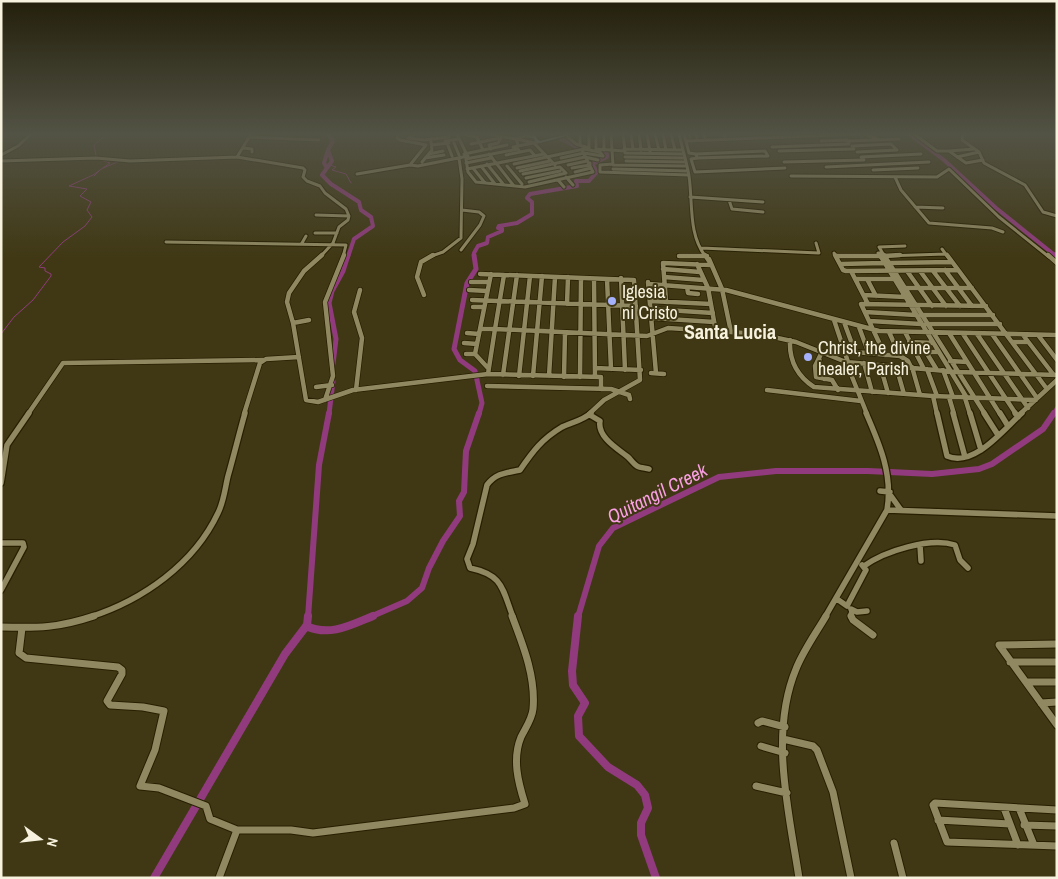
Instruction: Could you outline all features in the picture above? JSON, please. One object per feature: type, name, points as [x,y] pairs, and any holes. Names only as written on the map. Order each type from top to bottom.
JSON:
[{"type":"street","points":[[304,175],[307,181],[320,186],[325,193],[346,209],[349,216],[348,220],[339,227],[333,244],[324,255],[310,264],[289,293],[287,302],[293,323],[306,400],[311,402],[326,400],[356,390],[488,374],[595,377],[602,379],[601,389]]},
{"type":"street","points":[[461,175],[461,250],[469,236],[482,223],[484,216],[479,212],[462,210]]},
{"type":"street","points":[[480,175],[485,183]]},
{"type":"street","points":[[488,175],[495,184]]},
{"type":"street","points":[[496,175],[504,185]]},
{"type":"street","points":[[504,175],[513,186]]},
{"type":"street","points":[[515,175],[522,184]]},
{"type":"street","points":[[523,175],[530,184],[540,189]]},
{"type":"street","points":[[513,186],[530,184],[556,175]]},
{"type":"street","points":[[564,175],[573,185]]},
{"type":"street","points":[[472,177],[465,179],[472,177],[485,183],[513,186],[551,182],[582,175]]},
{"type":"street","points":[[687,175],[693,221],[702,248],[722,289],[731,332]]},
{"type":"street","points":[[791,176],[937,177],[940,175]]},
{"type":"street","points":[[954,175],[999,217],[1057,263]]},
{"type":"street","points":[[1006,175],[1023,183],[1043,212],[1057,216]]},
{"type":"street","points":[[895,177],[898,186],[926,221],[932,224],[992,228],[1003,232]]},
{"type":"street","points":[[558,180],[564,187]]},
{"type":"street","points":[[551,182],[556,188]]},
{"type":"street","points":[[543,183],[548,188]]},
{"type":"street","points":[[690,197],[763,202]]},
{"type":"street","points":[[729,200],[732,209],[763,212]]},
{"type":"street","points":[[915,207],[943,208]]},
{"type":"street","points":[[316,215],[349,216]]},
{"type":"street","points":[[315,233],[337,233]]},
{"type":"street","points":[[302,243],[306,236]]},
{"type":"street","points":[[424,295],[416,277],[420,270],[420,262],[443,252],[461,238]]},
{"type":"street","points":[[166,242],[302,243],[347,246],[325,304],[333,370],[332,385],[326,400]]},
{"type":"street","points":[[702,248],[819,252],[816,243]]},
{"type":"street","points":[[905,246],[879,247],[886,263],[918,315],[950,361],[966,398],[981,450]]},
{"type":"street","points":[[942,249],[1047,389]]},
{"type":"street","points":[[946,254],[835,255],[844,270],[851,271],[958,270]]},
{"type":"street","points":[[679,256],[706,256]]},
{"type":"street","points":[[666,302],[664,262],[709,263]]},
{"type":"street","points":[[840,264],[952,262]]},
{"type":"street","points":[[697,264],[708,288],[716,332]]},
{"type":"street","points":[[663,269],[700,272]]},
{"type":"street","points":[[920,270],[946,306]]},
{"type":"street","points":[[946,270],[972,306]]},
{"type":"street","points":[[851,271],[868,304]]},
{"type":"street","points":[[891,271],[894,279],[902,288],[905,297],[913,306]]},
{"type":"street","points":[[907,271],[932,306]]},
{"type":"street","points":[[933,271],[960,306]]},
{"type":"street","points":[[22,628],[20,655],[26,658],[118,667],[122,670],[122,674],[107,701],[110,705],[143,707],[164,711],[155,750],[140,786],[159,788],[206,806],[210,820],[237,830],[291,830],[318,833],[514,808],[525,804],[516,772],[519,744],[531,719],[533,708],[530,673],[512,616],[496,578],[488,572],[470,568],[467,559],[482,512],[484,494],[490,481],[499,474],[520,470],[531,453],[546,438],[590,414],[604,400],[637,382],[641,377],[634,280],[480,274]]},
{"type":"street","points":[[475,354],[491,274]]},
{"type":"street","points":[[488,374],[504,275]]},
{"type":"street","points":[[503,375],[517,275]]},
{"type":"street","points":[[519,376],[530,276]]},
{"type":"street","points":[[533,376],[542,276]]},
{"type":"street","points":[[549,376],[555,277]]},
{"type":"street","points":[[664,277],[703,280]]},
{"type":"street","points":[[567,304],[568,278]]},
{"type":"street","points":[[580,377],[581,278]]},
{"type":"street","points":[[621,278],[626,370]]},
{"type":"street","points":[[594,279],[595,377]]},
{"type":"street","points":[[607,279],[611,369]]},
{"type":"street","points":[[856,279],[894,279]]},
{"type":"street","points":[[867,279],[876,296]]},
{"type":"street","points":[[471,282],[489,282]]},
{"type":"street","points":[[664,374],[653,373],[654,335],[648,282],[722,289],[875,331],[1055,335],[1057,340]]},
{"type":"street","points":[[687,286],[688,293],[698,294]]},
{"type":"street","points":[[902,288],[972,288]]},
{"type":"street","points":[[356,390],[362,338],[354,312],[360,290]]},
{"type":"street","points":[[468,290],[487,291]]},
{"type":"street","points":[[864,295],[905,297]]},
{"type":"street","points":[[472,300],[636,306]]},
{"type":"street","points":[[650,301],[711,304]]},
{"type":"street","points":[[885,355],[861,304],[986,306]]},
{"type":"street","points":[[473,307],[484,307]]},
{"type":"street","points":[[651,309],[713,313]]},
{"type":"street","points":[[865,312],[918,315],[993,315]]},
{"type":"street","points":[[652,318],[714,322]]},
{"type":"street","points":[[293,323],[309,320]]},
{"type":"street","points":[[834,320],[857,392],[882,449],[891,494],[901,510]]},
{"type":"street","points":[[870,321],[924,324],[1000,324]]},
{"type":"street","points":[[844,322],[853,351],[900,356],[908,361],[920,395]]},
{"type":"street","points":[[652,327],[760,334],[790,340],[847,362],[954,371],[1055,375]]},
{"type":"street","points":[[859,327],[869,354]]},
{"type":"street","points":[[467,333],[495,329],[638,336],[654,335],[668,328]]},
{"type":"street","points":[[889,332],[900,356]]},
{"type":"street","points":[[905,332],[926,369],[935,396],[947,456],[952,458],[976,454],[998,436],[1057,380]]},
{"type":"street","points":[[564,377],[565,333]]},
{"type":"street","points":[[930,333],[933,343],[998,436]]},
{"type":"street","points":[[949,334],[1008,426]]},
{"type":"street","points":[[963,334],[1018,417]]},
{"type":"street","points":[[977,334],[1028,408]]},
{"type":"street","points":[[992,334],[1036,399]]},
{"type":"street","points":[[1022,334],[1055,375]]},
{"type":"street","points":[[1038,335],[1057,360]]},
{"type":"street","points":[[790,340],[790,353],[804,380],[814,387],[857,392],[966,398],[1036,399]]},
{"type":"street","points":[[909,342],[933,343]]},
{"type":"street","points":[[1012,342],[1028,342]]},
{"type":"street","points":[[464,343],[477,344]]},
{"type":"street","points":[[822,352],[815,366],[816,377],[832,380],[838,390]]},
{"type":"street","points":[[915,352],[939,352]]},
{"type":"street","points":[[926,352],[940,370],[951,397],[965,457]]},
{"type":"street","points":[[466,354],[475,354],[488,368]]},
{"type":"street","points":[[1,483],[7,445],[63,363],[263,360],[299,357]]},
{"type":"street","points":[[819,358],[824,379]]},
{"type":"street","points":[[1,627],[45,628],[67,624],[125,604],[162,579],[188,555],[218,512],[250,395],[259,365],[263,360]]},
{"type":"street","points":[[950,361],[967,362]]},
{"type":"street","points":[[864,363],[872,392]]},
{"type":"street","points":[[880,365],[888,393]]},
{"type":"street","points":[[896,366],[904,394]]},
{"type":"street","points":[[595,368],[641,370]]},
{"type":"street","points":[[316,387],[332,385]]},
{"type":"street","points":[[487,386],[611,389],[629,395],[630,398]]},
{"type":"street","points":[[767,390],[861,401]]},
{"type":"street","points":[[590,414],[600,421],[601,431],[619,452],[628,457],[636,466],[649,469]]},
{"type":"street","points":[[880,491],[891,494]]},
{"type":"street","points":[[799,878],[787,793],[783,739],[790,682],[887,510],[891,494]]},
{"type":"street","points":[[887,510],[1057,516]]},
{"type":"street","points":[[864,566],[875,558],[920,545],[947,542],[953,543],[960,560],[968,568]]},
{"type":"street","points":[[1,543],[23,544],[24,547],[1,590]]},
{"type":"street","points":[[920,545],[921,561]]},
{"type":"street","points":[[857,562],[864,566],[866,570],[849,608],[853,620],[873,635]]},
{"type":"street","points":[[836,599],[857,612],[867,611]]},
{"type":"street","points":[[1056,724],[1000,649],[999,644],[1057,644]]},
{"type":"street","points":[[1010,662],[1057,662]]},
{"type":"street","points":[[1026,682],[1057,682]]},
{"type":"street","points":[[1041,703],[1057,702]]},
{"type":"street","points":[[758,722],[762,721],[784,726]]},
{"type":"street","points":[[783,739],[813,746],[817,750],[833,792],[851,878]]},
{"type":"street","points":[[761,746],[785,753]]},
{"type":"street","points":[[756,786],[787,793]]},
{"type":"street","points":[[1057,810],[936,803],[934,805],[946,842],[1057,846]]},
{"type":"street","points":[[1004,808],[1018,844]]},
{"type":"street","points":[[1019,808],[1034,845]]},
{"type":"street","points":[[938,820],[1010,824]]},
{"type":"street","points":[[1024,824],[1057,826]]},
{"type":"street","points":[[218,878],[237,830]]},
{"type":"street","points":[[894,843],[903,878]]},
{"type":"waterway","points":[[1,334],[14,317],[33,300],[51,276],[51,274],[45,271],[45,268],[39,267],[63,242],[85,226],[92,217],[87,210],[91,202],[80,196],[87,189],[69,186],[93,175]]},
{"type":"waterway","points":[[322,175],[331,184],[359,202],[361,210],[371,217],[373,226],[354,239],[348,257]]},
{"type":"waterway","points":[[347,175],[351,183]]},
{"type":"waterway","points":[[474,255],[478,246],[487,243],[488,237],[502,231],[502,228],[498,228],[499,226],[517,223],[532,214],[532,202],[527,198],[530,194],[577,186],[576,181],[589,181],[594,175]]},
{"type":"waterway","name":"Quitangil Creek","points":[[960,175],[996,208],[1057,257],[1055,255]]},
{"type":"waterway","points":[[333,364],[336,339],[329,303],[332,291],[343,271],[348,255]]},
{"type":"waterway","points":[[474,255],[476,269],[467,283],[454,349],[460,360],[475,371],[482,403],[479,414]]},
{"type":"waterway","points":[[329,414],[333,381]]},
{"type":"waterway","name":"Quitangil Creek","points":[[1054,414],[1057,409]]},
{"type":"waterway","points":[[308,617],[319,465],[329,413]]},
{"type":"waterway","points":[[370,617],[407,601],[422,588],[429,568],[443,541],[460,516],[459,501],[464,492],[466,451],[479,413]]},
{"type":"waterway","name":"Quitangil Creek","points":[[578,617],[599,546],[613,528],[719,477],[776,471],[868,471],[932,474],[979,469],[992,464],[1043,429],[1054,413]]},
{"type":"waterway","points":[[306,626],[308,616]]},
{"type":"waterway","points":[[306,626],[324,630],[340,629],[373,616]]},
{"type":"waterway","name":"Quitangil Creek","points":[[578,616],[572,671],[573,685],[585,703],[578,716],[579,736],[608,767],[637,785],[645,795],[648,808],[641,823],[641,835],[656,878]]},
{"type":"waterway","points":[[154,878],[285,654],[306,626]]},
{"type":"place","name":"Iglesia ni Cristo","points":[[612,301]]},
{"type":"place","name":"Christ, the divine healer, Parish","points":[[808,357]]},
{"type":"district","name":"Santa Lucia","points":[[730,331]]}]
